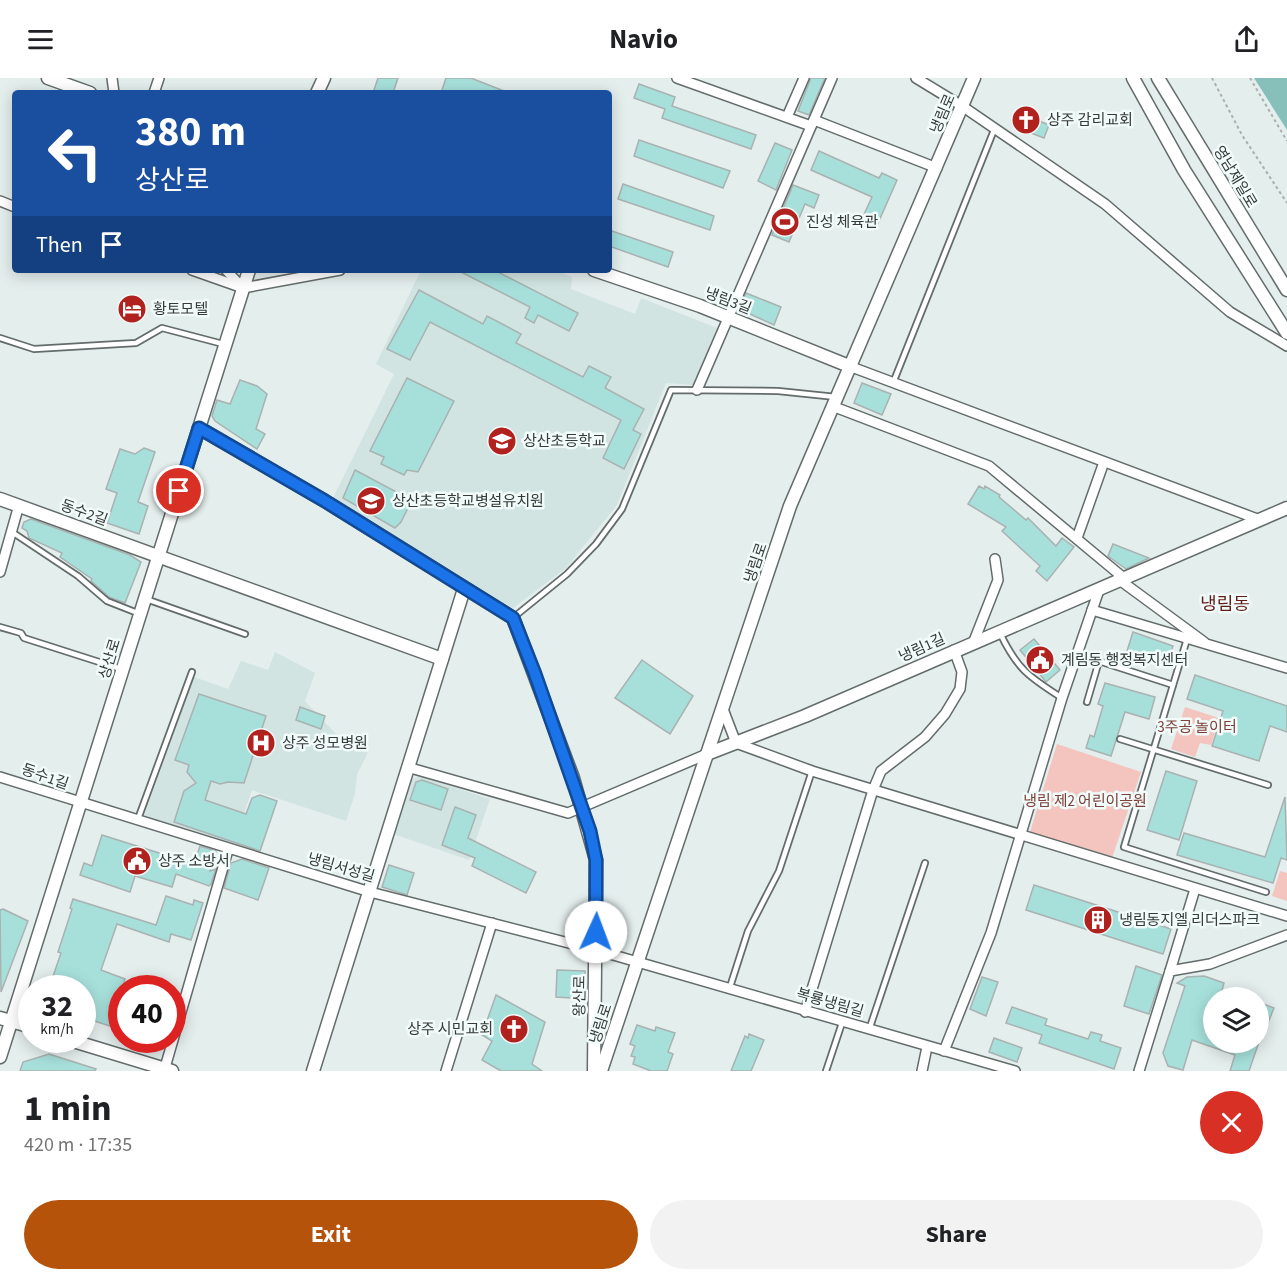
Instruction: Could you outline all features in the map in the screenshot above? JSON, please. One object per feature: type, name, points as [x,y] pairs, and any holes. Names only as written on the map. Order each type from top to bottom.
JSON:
[{"type":"street","points":[[48,78],[82,90]]},
{"type":"street","points":[[676,78],[937,168]]},
{"type":"street","points":[[787,117],[804,78]]},
{"type":"street","points":[[697,390],[832,78]]},
{"type":"street","points":[[916,78],[962,106],[1105,204],[1230,312],[1287,346]]},
{"type":"street","name":"냉림로","points":[[601,1071],[790,506],[974,78]]},
{"type":"street","points":[[1132,78],[1184,170],[1287,333]]},
{"type":"street","name":"영남제일로","points":[[1158,78],[1287,290]]},
{"type":"street","points":[[200,273],[243,288],[324,273]]},
{"type":"street","points":[[229,273],[243,288]]},
{"type":"street","name":"상산로","points":[[0,1057],[6,1020],[81,804],[248,273]]},
{"type":"street","name":"냉림3길","points":[[603,273],[728,317],[849,366]]},
{"type":"street","points":[[849,366],[1260,520]]},
{"type":"street","points":[[834,401],[989,466],[1077,538],[1123,580],[1209,645]]},
{"type":"street","points":[[199,428],[325,501],[513,618]]},
{"type":"street","points":[[1077,538],[1104,462]]},
{"type":"street","name":"동수2길","points":[[0,498],[442,659]]},
{"type":"street","points":[[0,572],[19,505]]},
{"type":"street","name":"냉림1길","points":[[407,767],[568,813],[1123,580],[1287,508]]},
{"type":"street","points":[[974,641],[998,580],[995,559]]},
{"type":"street","points":[[313,1071],[464,589]]},
{"type":"street","points":[[944,1052],[991,933],[1062,698],[1099,590]]},
{"type":"street","points":[[1092,610],[1287,668]]},
{"type":"street","name":"왕산로","points":[[513,618],[582,806],[596,860],[594,1071]]},
{"type":"street","points":[[805,1012],[873,790],[881,771],[925,737],[945,714],[960,689],[962,672],[954,650]]},
{"type":"street","points":[[723,709],[736,743],[812,771],[1287,916]]},
{"type":"street","name":"동수1길","points":[[0,777],[81,804]]},
{"type":"street","name":"냉림서성길","points":[[81,804],[369,892],[596,950],[637,964]]},
{"type":"street","points":[[96,1048],[167,1070],[228,850]]},
{"type":"street","points":[[1139,1071],[1196,889]]},
{"type":"street","points":[[446,1071],[492,923]]},
{"type":"street","points":[[1170,971],[1210,964],[1287,935]]},
{"type":"street","name":"복룡냉림길","points":[[637,964],[1015,1071]]},
{"type":"street","points":[[594,1057],[604,1046],[617,1024]]},
{"type":"street","points":[[922,1071],[927,1047]]},
{"type":"lane","points":[[893,383],[994,130]]},
{"type":"lane","points":[[0,338],[34,349],[136,343],[162,328],[224,344]]},
{"type":"lane","points":[[513,618],[567,574],[596,544],[622,509],[671,390],[778,391],[834,401]]},
{"type":"lane","points":[[12,532],[78,576],[107,601],[140,614]]},
{"type":"lane","points":[[145,599],[245,634]]},
{"type":"lane","points":[[0,627],[21,633],[24,638],[123,670]]},
{"type":"lane","points":[[998,631],[1012,659],[1031,678],[1062,698]]},
{"type":"lane","points":[[1187,639],[1124,847],[1266,892]]},
{"type":"lane","points":[[1087,702],[1099,661],[1173,684]]},
{"type":"lane","points":[[137,822],[192,672]]},
{"type":"lane","points":[[1120,739],[1268,785]]},
{"type":"lane","points":[[729,990],[748,932],[779,871],[812,771]]},
{"type":"lane","points":[[868,1030],[925,863]]},
{"type":"lane","points":[[826,1071],[842,1023]]},
{"type":"path","points":[[1212,78],[1242,135],[1287,203]]},
{"type":"path","points":[[1250,78],[1287,141]]},
{"type":"shaded area","name":"상산초등학교","points":[[420,273],[563,273],[572,277],[571,289],[635,314],[641,298],[717,328],[694,385],[666,383],[617,505],[566,568],[513,608],[333,498],[394,374],[376,364]]},
{"type":"shaded area","name":"상주 성모병원","points":[[275,652],[315,673],[305,701],[335,733],[368,753],[357,774],[355,794],[346,821],[252,790],[233,844],[144,816],[194,677],[228,689],[241,661],[268,670]]},
{"type":"shaded area","points":[[419,776],[490,799],[469,860],[393,834],[411,780]]},
{"type":"green space","name":"3주공 놀이터","points":[[1185,707],[1219,718],[1211,745],[1200,743],[1195,757],[1171,749]]},
{"type":"green space","name":"냉림 제2 어린이공원","points":[[1057,744],[1141,772],[1112,858],[1030,832]]},
{"type":"green space","points":[[1280,871],[1287,873],[1287,901],[1272,896]]},
{"type":"water","points":[[1254,78],[1287,78],[1287,130]]},
{"type":"building","points":[[378,78],[398,78],[394,90],[374,90]]},
{"type":"building","points":[[446,78],[471,78],[501,90],[442,90]]},
{"type":"building","points":[[811,78],[825,78],[809,115],[798,111]]},
{"type":"building","points":[[639,84],[675,97],[672,106],[756,135],[751,149],[662,118],[665,109],[634,98]]},
{"type":"building","name":"상주 감리교회","points":[[1019,113],[1049,125],[1044,138],[1013,126]]},
{"type":"building","points":[[639,140],[730,171],[723,188],[634,156]]},
{"type":"building","points":[[775,143],[792,150],[776,190],[758,181]]},
{"type":"building","points":[[819,151],[879,178],[882,173],[897,180],[875,230],[860,223],[872,197],[811,170]]},
{"type":"building","points":[[623,184],[714,216],[710,230],[618,199]]},
{"type":"building","points":[[793,185],[819,195],[814,208],[805,204],[789,242],[772,235]]},
{"type":"building","points":[[612,231],[673,252],[668,267],[612,247]]},
{"type":"building","points":[[463,273],[500,273],[578,313],[569,331],[538,315],[534,323],[525,318],[530,307]]},
{"type":"building","name":"상산초등학교","points":[[419,290],[483,324],[487,316],[521,334],[516,343],[583,377],[589,366],[611,377],[605,388],[644,409],[633,430],[641,434],[624,469],[603,458],[621,420],[430,322],[410,360],[387,349]]},
{"type":"building","points":[[746,293],[781,307],[774,325],[739,309]]},
{"type":"building","points":[[407,378],[454,401],[418,472],[407,470],[404,475],[381,464],[384,457],[370,451]]},
{"type":"building","points":[[240,380],[257,386],[267,394],[256,429],[265,434],[257,449],[215,421],[212,416],[217,400],[230,404]]},
{"type":"building","points":[[862,383],[891,394],[882,415],[854,403]]},
{"type":"building","points":[[144,448],[155,452],[138,502],[148,506],[139,534],[107,523],[117,493],[106,489],[120,449],[135,454]]},
{"type":"building","points":[[355,470],[404,496],[402,501],[409,506],[401,522],[395,528],[343,498]]},
{"type":"building","points":[[979,486],[984,489],[985,486],[1000,495],[999,497],[1026,520],[1028,518],[1056,546],[1062,538],[1074,547],[1047,581],[1036,571],[1040,566],[1002,531],[1006,527],[968,504]]},
{"type":"building","points":[[31,519],[130,555],[141,562],[125,603],[109,597],[91,581],[92,579],[60,557],[62,553],[29,538],[27,531],[22,528],[24,522]]},
{"type":"building","points":[[1113,544],[1149,558],[1126,569],[1108,556]]},
{"type":"building","points":[[1133,632],[1173,646],[1166,665],[1127,651]]},
{"type":"building","name":"계림동 행정복지센터","points":[[1034,639],[1060,670],[1046,682],[1020,650]]},
{"type":"building","points":[[642,660],[693,696],[670,734],[615,698]]},
{"type":"building","points":[[1195,675],[1287,706],[1287,732],[1270,726],[1259,761],[1212,746],[1223,711],[1187,699]]},
{"type":"building","points":[[1105,683],[1155,697],[1149,719],[1125,712],[1111,756],[1086,748],[1090,735],[1094,737],[1103,706],[1098,704]]},
{"type":"building","points":[[199,694],[266,716],[244,783],[220,784],[211,781],[205,800],[246,814],[252,798],[260,795],[277,801],[260,851],[174,822],[184,791],[196,783],[187,772],[189,765],[175,760]]},
{"type":"building","points":[[300,707],[325,716],[321,729],[296,720]]},
{"type":"building","points":[[1166,771],[1197,781],[1179,840],[1147,830]]},
{"type":"building","points":[[422,780],[448,789],[441,810],[410,800],[416,782]]},
{"type":"building","points":[[1285,797],[1287,860],[1281,858],[1273,883],[1177,855],[1184,833],[1265,857]]},
{"type":"building","points":[[455,807],[476,815],[468,838],[536,872],[526,893],[472,866],[475,858],[442,845]]},
{"type":"building","points":[[102,835],[194,864],[200,846],[216,851],[210,871],[216,869],[211,884],[209,886],[176,874],[172,887],[135,876],[130,892],[80,875],[84,863],[92,866]]},
{"type":"building","points":[[242,859],[269,868],[258,900],[224,888],[231,863]]},
{"type":"building","points":[[389,865],[414,873],[407,895],[382,887]]},
{"type":"building","name":"냉림동지엘 리더스파크","points":[[1034,885],[1171,929],[1163,954],[1026,910]]},
{"type":"building","points":[[166,896],[193,905],[194,900],[203,903],[191,940],[171,934],[169,942],[117,924],[101,970],[114,975],[108,975],[108,1025],[96,1022],[96,975],[53,975],[61,953],[58,952],[73,899],[156,925]]},
{"type":"building","points":[[3,909],[28,921],[1,992],[0,910]]},
{"type":"building","points":[[1136,966],[1162,975],[1149,1014],[1124,1006]]},
{"type":"building","points":[[557,970],[585,971],[586,999],[556,997]]},
{"type":"building","points":[[1204,976],[1224,983],[1223,987],[1203,987],[1203,1044],[1192,1040],[1183,1070],[1168,1066],[1163,1053],[1185,986],[1177,983],[1187,977]]},
{"type":"building","points":[[982,977],[998,982],[986,1016],[970,1009]]},
{"type":"building","name":"상주 시민교회","points":[[496,995],[545,1022],[532,1064],[542,1071],[501,1071],[482,1060],[492,1041],[482,1035]]},
{"type":"building","points":[[1269,1006],[1274,1008],[1269,1020]]},
{"type":"building","points":[[1012,1007],[1047,1019],[1045,1025],[1088,1039],[1091,1032],[1102,1035],[1100,1041],[1121,1048],[1114,1069],[1039,1043],[1042,1035],[1006,1023]]},
{"type":"building","points":[[637,1025],[655,1031],[656,1027],[675,1033],[668,1052],[673,1054],[667,1071],[651,1071],[633,1064],[635,1057],[631,1056],[635,1046],[630,1044]]},
{"type":"building","points":[[749,1034],[764,1040],[751,1071],[731,1071],[745,1036],[748,1038]]},
{"type":"building","points":[[994,1038],[1022,1048],[1017,1062],[989,1052]]},
{"type":"building","points":[[1229,1053],[1255,1053],[1249,1071],[1230,1071],[1235,1055]]},
{"type":"building","points":[[49,1054],[96,1069],[95,1071],[20,1071],[23,1062]]},
{"type":"place","name":"상주 감리교회","points":[[1026,120]]},
{"type":"place","name":"진성 체육관","points":[[785,222]]},
{"type":"place","name":"황토모텔","points":[[132,309]]},
{"type":"place","name":"상산초등학교","points":[[502,441]]},
{"type":"place","name":"상산초등학교병설유치원","points":[[371,501]]},
{"type":"place","name":"계림동 행정복지센터","points":[[1040,660]]},
{"type":"place","name":"상주 성모병원","points":[[261,743]]},
{"type":"place","name":"상주 소방서","points":[[137,861]]},
{"type":"place","name":"냉림동지엘 리더스파크","points":[[1098,920]]},
{"type":"place","name":"상주 시민교회","points":[[514,1029]]},
{"type":"district","name":"냉림동","points":[[1225,604]]},
{"type":"route","points":[[179,491],[199,428],[325,501],[513,618],[573,778],[590,831],[596,860],[596,932]]}]
